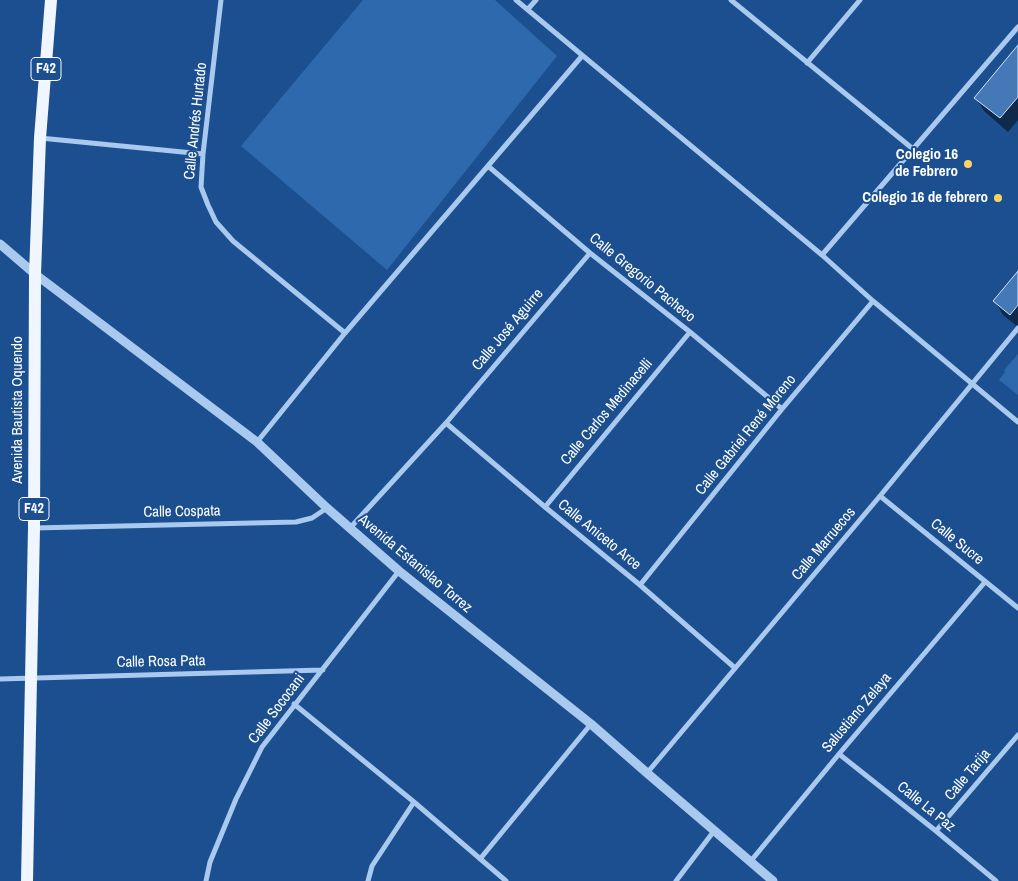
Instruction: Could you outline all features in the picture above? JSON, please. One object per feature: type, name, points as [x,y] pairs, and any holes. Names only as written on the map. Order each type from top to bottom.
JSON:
[{"type":"main road","name":"Avenida Bautista Oquendo","points":[[27,881],[34,528],[35,274],[40,138],[51,0]]},
{"type":"street","name":"Calle Andrés Hurtado","points":[[221,0],[201,187],[208,206],[216,222],[233,241],[344,332]]},
{"type":"street","points":[[516,0],[822,255],[873,301],[1018,422]]},
{"type":"street","points":[[528,9],[536,0]]},
{"type":"street","points":[[731,0],[913,149]]},
{"type":"street","points":[[806,62],[860,0]]},
{"type":"street","points":[[822,255],[1018,27]]},
{"type":"street","points":[[257,442],[344,332],[582,56]]},
{"type":"street","points":[[40,138],[204,154]]},
{"type":"street","name":"Calle Gregorio Pacheco","points":[[488,166],[590,253],[690,332],[782,409]]},
{"type":"street","name":"Avenida Estanislao Torrez","points":[[0,244],[35,274],[257,442],[327,508],[399,571],[591,724],[773,881]]},
{"type":"street","name":"Calle José Aguirre","points":[[350,528],[446,424],[590,253]]},
{"type":"street","name":"Calle Gabriel René Moreno","points":[[640,585],[782,409],[873,301]]},
{"type":"street","name":"Calle Marruecos","points":[[647,773],[880,496],[1018,328]]},
{"type":"street","name":"Calle Carlos Medinacelli","points":[[545,507],[690,332]]},
{"type":"street","name":"Calle Aniceto Arce","points":[[446,424],[640,585],[735,668]]},
{"type":"street","name":"Calle Sucre","points":[[880,496],[1018,608]]},
{"type":"street","name":"Calle Cospata","points":[[34,528],[296,522],[312,518],[327,508]]},
{"type":"street","name":"Calle Sococani","points":[[206,881],[210,862],[236,799],[262,747],[399,571]]},
{"type":"street","name":"Salustiano Zelaya","points":[[750,862],[839,754],[986,582]]},
{"type":"street","name":"Calle Rosa Pata","points":[[0,679],[322,670]]},
{"type":"street","points":[[294,704],[414,802],[506,881]]},
{"type":"street","points":[[480,859],[591,724]]},
{"type":"street","name":"Calle Tarija","points":[[936,832],[1018,735]]},
{"type":"street","name":"Calle La Paz","points":[[839,754],[996,881]]},
{"type":"street","points":[[368,881],[372,866],[414,802]]},
{"type":"street","points":[[676,881],[714,831]]},
{"type":"shaded area","points":[[363,0],[495,0],[557,56],[387,270],[241,146]]},
{"type":"shaded area","points":[[1018,354],[1018,395],[999,380],[1005,372],[1004,370]]},
{"type":"building","points":[[1018,45],[1018,97],[1000,118],[974,98]]},
{"type":"building","points":[[1018,271],[1018,305],[1010,315],[993,301]]},
{"type":"place","name":"Colegio 16 de Febrero","points":[[968,164]]},
{"type":"place","name":"Colegio 16 de febrero","points":[[998,198]]}]
